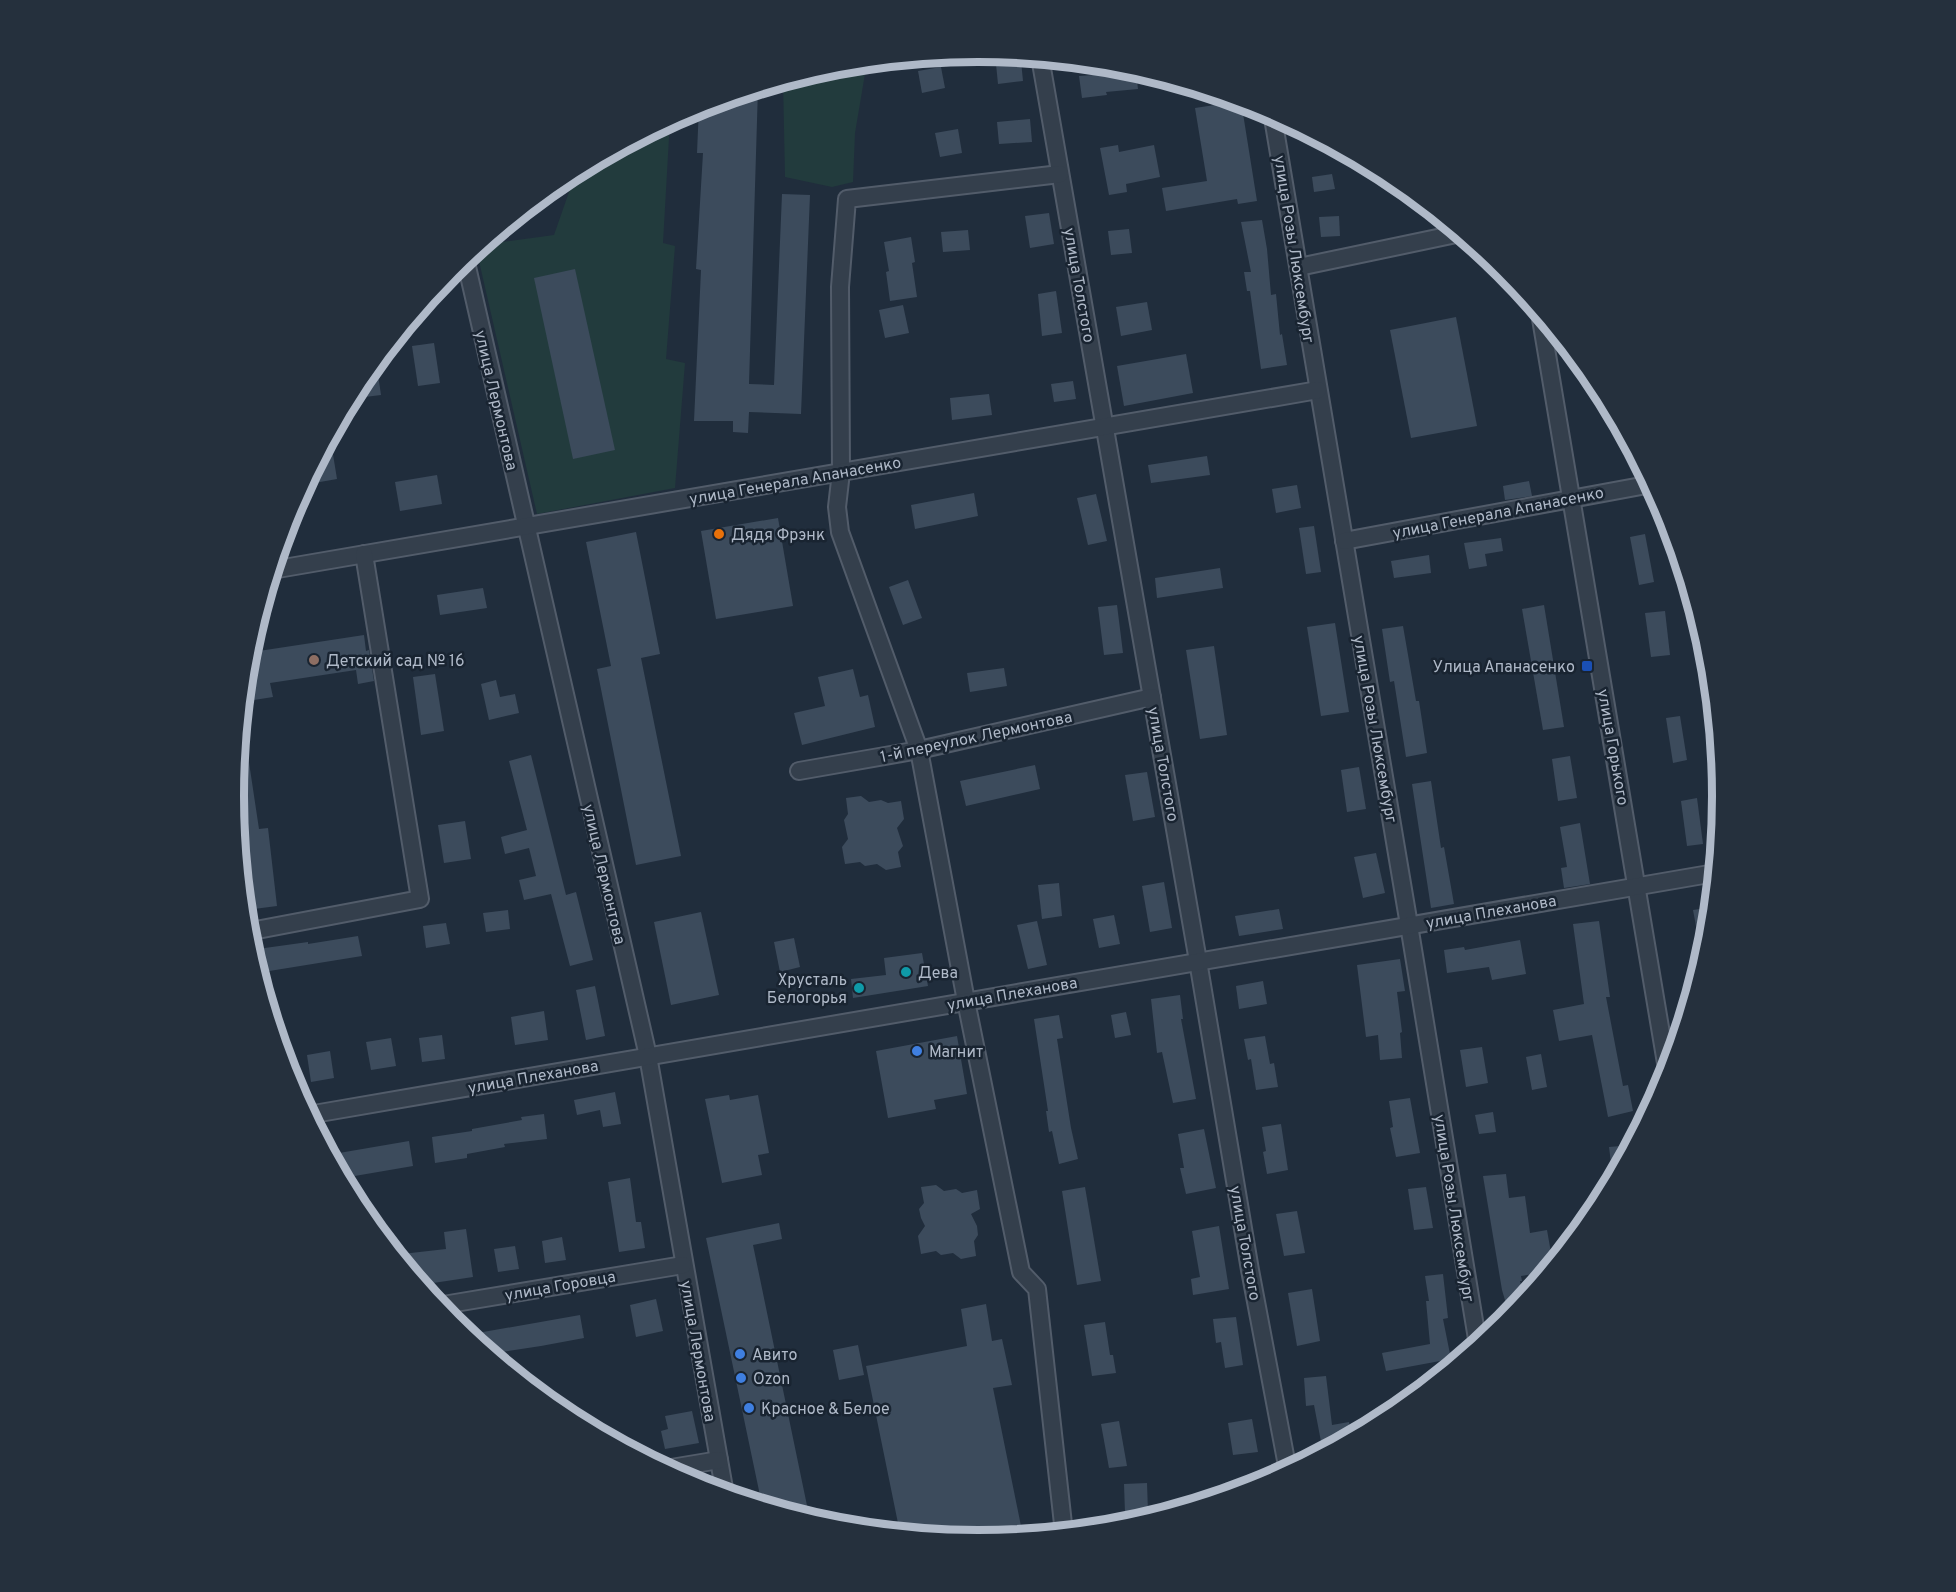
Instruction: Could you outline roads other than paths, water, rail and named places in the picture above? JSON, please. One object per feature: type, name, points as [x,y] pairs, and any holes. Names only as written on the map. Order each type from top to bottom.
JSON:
[{"type":"street","name":"улица Толстого","points":[[1041,65],[1250,1270],[1286,1463]]},
{"type":"street","name":"улица Розы Люксембург","points":[[1274,124],[1476,1335]]},
{"type":"street","points":[[1060,174],[847,199],[840,287],[841,472],[837,507],[840,532],[919,750],[966,1001],[1021,1272],[1037,1289],[1063,1525]]},
{"type":"street","points":[[1299,267],[1451,235]]},
{"type":"street","name":"улица Лермонтова","points":[[467,269],[648,1056],[723,1485]]},
{"type":"street","name":"улица Горького","points":[[1542,327],[1665,1056]]},
{"type":"street","name":"улица Генерала Апанасенко","points":[[280,569],[1318,390]]},
{"type":"street","name":"улица Генерала Апанасенко","points":[[1344,541],[1644,486]]},
{"type":"street","points":[[256,930],[420,899],[364,554]]},
{"type":"street","name":"1-й переулок Лермонтова","points":[[798,771],[919,750],[1152,697]]},
{"type":"street","name":"улица Плеханова","points":[[316,1114],[1708,874]]},
{"type":"street","name":"улица Горовца","points":[[449,1304],[683,1265]]},
{"type":"street","points":[[679,1467],[719,1460]]},
{"type":"place","name":"Дядя Фрэнк","points":[[719,534]]},
{"type":"place","name":"Детский сад № 16","points":[[314,660]]},
{"type":"place","name":"Улица Апанасенко","points":[[1587,666]]},
{"type":"place","name":"Дева","points":[[906,972]]},
{"type":"place","name":"Хрусталь Белогорья","points":[[859,988]]},
{"type":"place","name":"Магнит","points":[[917,1051]]},
{"type":"place","name":"Авито","points":[[740,1354]]},
{"type":"place","name":"Ozon","points":[[741,1378]]},
{"type":"place","name":"Красное & Белое","points":[[749,1408]]}]
